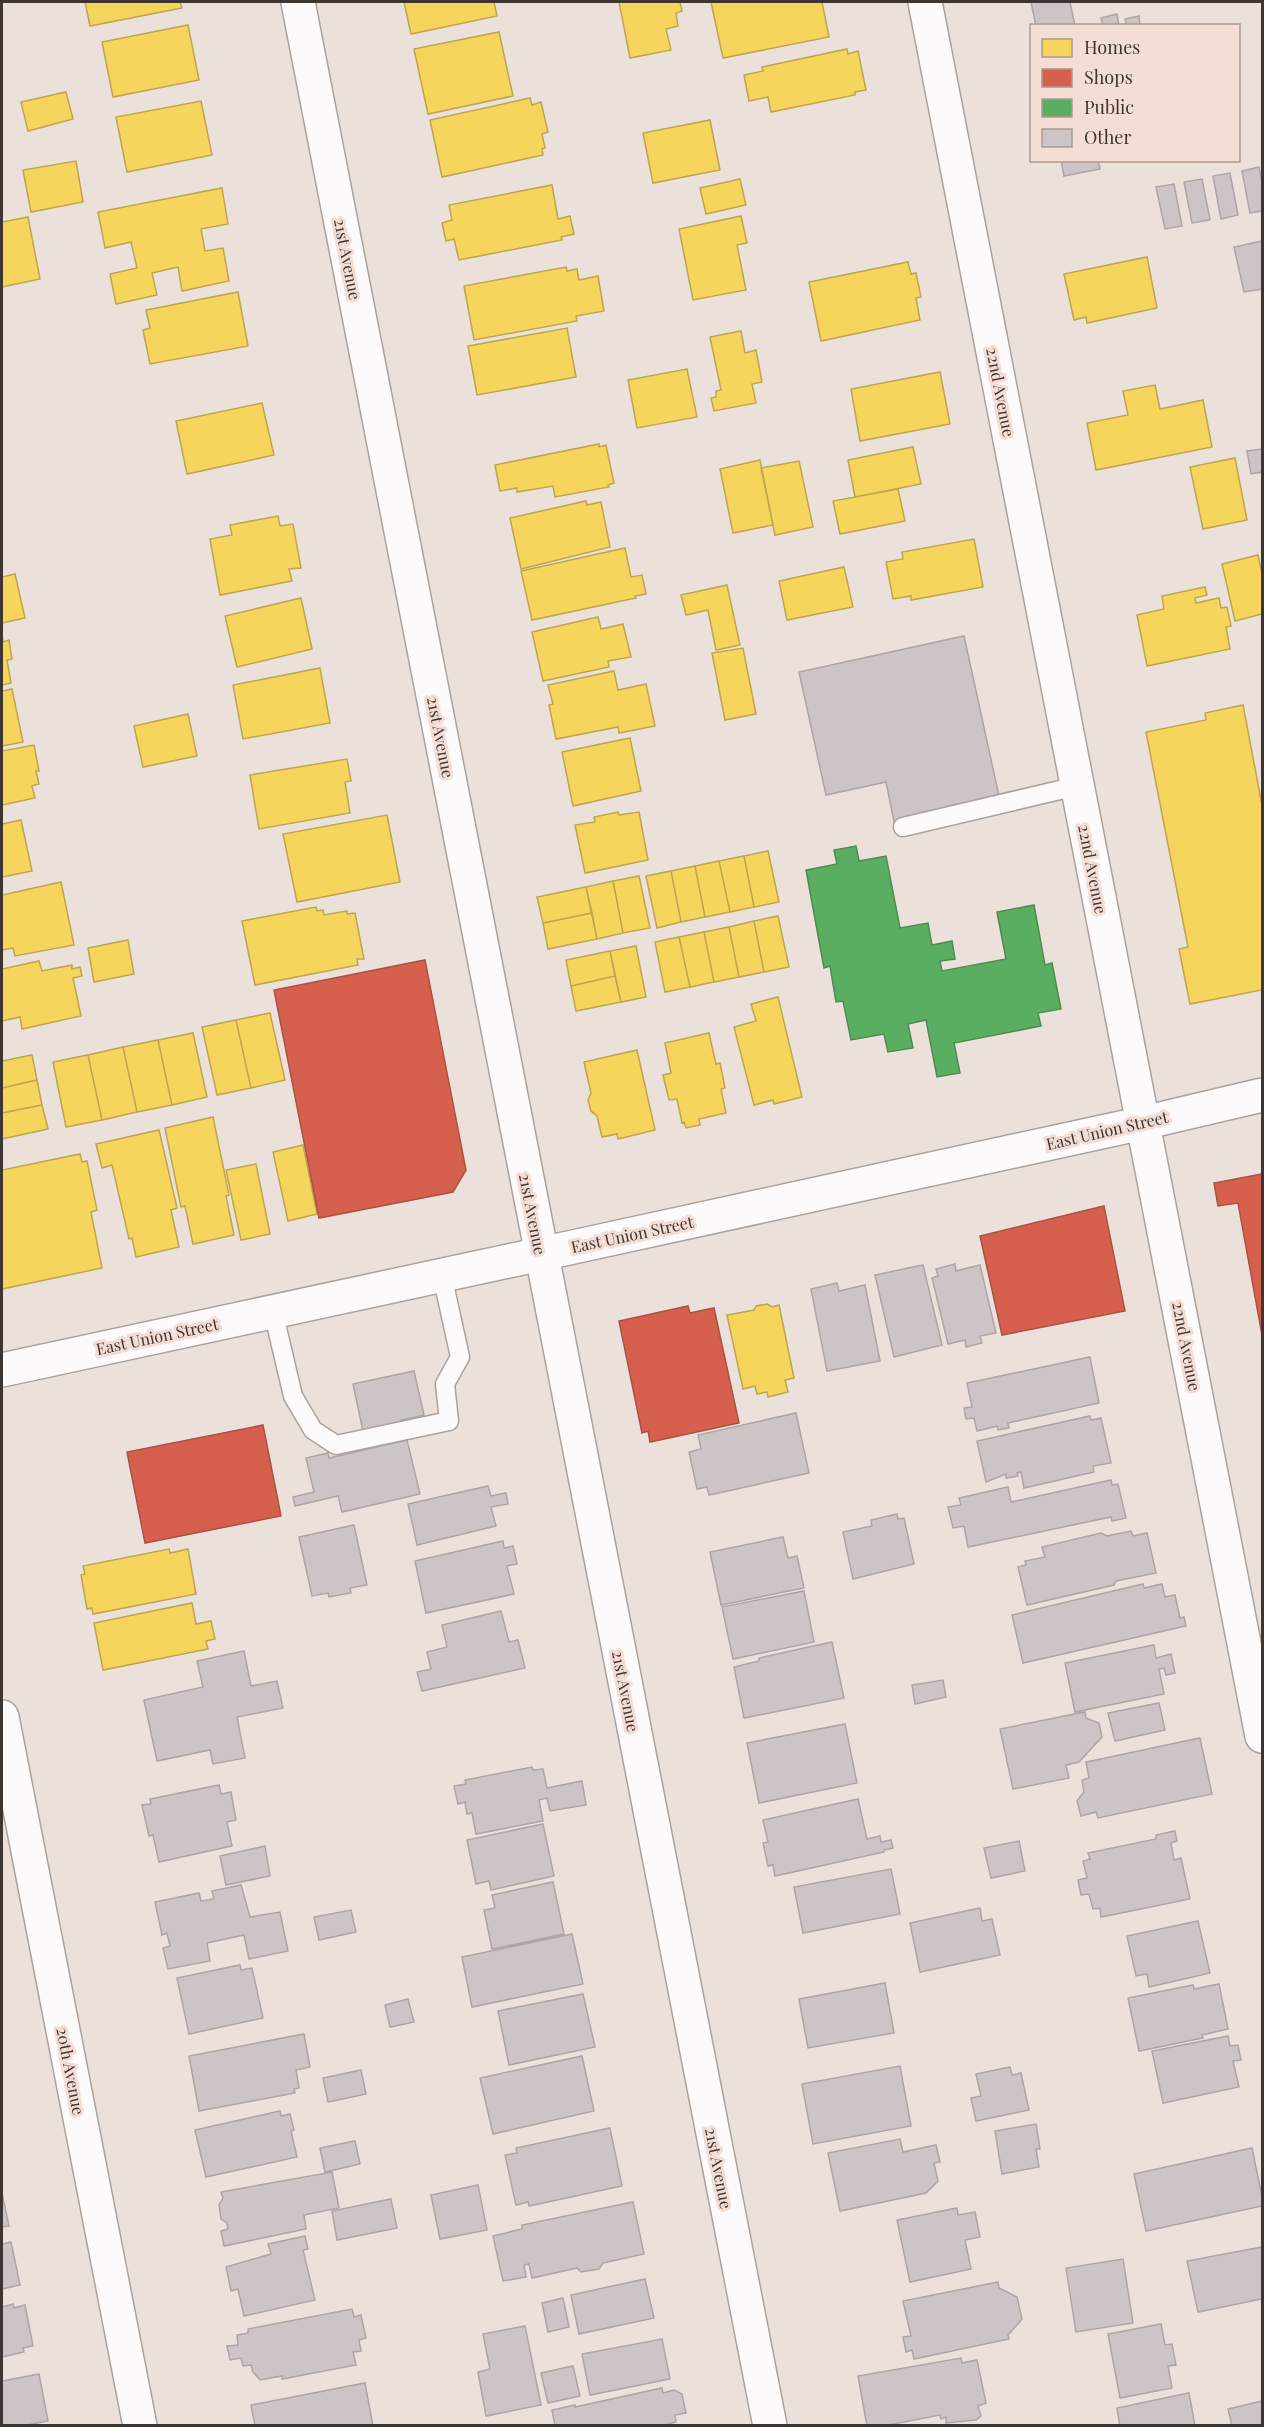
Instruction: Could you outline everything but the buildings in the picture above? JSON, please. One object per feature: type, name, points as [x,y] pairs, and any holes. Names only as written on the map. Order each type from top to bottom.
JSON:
[{"type":"street","name":"21st Avenue","points":[[298,2],[770,2426]]},
{"type":"street","name":"22nd Avenue","points":[[925,2],[1263,1736]]},
{"type":"street","name":"East Union Street","points":[[2,1370],[1263,1095]]},
{"type":"street","name":"20th Avenue","points":[[2,1717],[140,2426]]},
{"type":"lane","points":[[903,827],[1077,786]]},
{"type":"lane","points":[[273,1311],[293,1396],[314,1430],[336,1445],[393,1433],[449,1421],[445,1384],[460,1357],[442,1275]]}]
